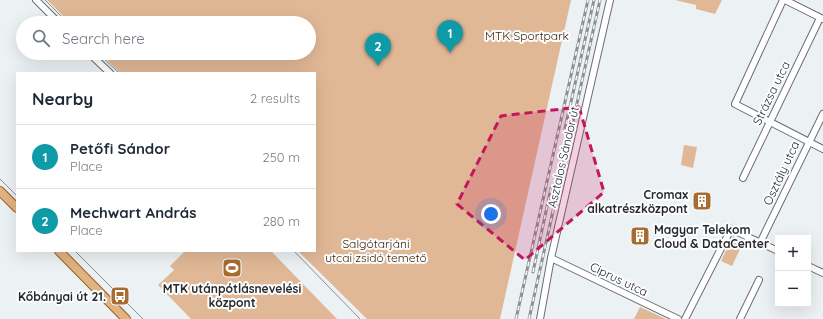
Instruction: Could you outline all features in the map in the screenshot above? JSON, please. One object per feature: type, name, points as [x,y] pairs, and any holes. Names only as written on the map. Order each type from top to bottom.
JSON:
[{"type":"main road","points":[[1,194],[16,207]]},
{"type":"main road","points":[[60,252],[126,319]]},
{"type":"street","points":[[36,0],[52,16]]},
{"type":"street","name":"Asztalos Sándor út","points":[[540,319],[551,258],[610,0]]},
{"type":"street","points":[[822,18],[784,0],[734,101],[737,106],[823,149]]},
{"type":"street","name":"Strázsa utca","points":[[743,178],[822,18]]},
{"type":"street","points":[[97,60],[109,72]]},
{"type":"street","name":"Osztály utca","points":[[760,243],[808,141],[823,114]]},
{"type":"street","points":[[685,319],[731,229],[775,250]]},
{"type":"street","name":"Ciprus utca","points":[[551,258],[678,319]]},
{"type":"street","points":[[811,267],[823,273]]},
{"type":"street","points":[[740,319],[759,280]]},
{"type":"highlighted area","points":[[579,107],[604,192],[525,260],[457,204],[501,116]]},
{"type":"green space","points":[[47,0],[571,0],[500,319],[367,319],[299,252],[316,252],[316,72],[119,72],[107,60],[316,60],[316,16],[63,16]]},
{"type":"green space","points":[[675,0],[722,0],[715,14],[696,9],[696,5]]},
{"type":"green space","points":[[684,145],[697,147],[693,168],[681,165]]},
{"type":"green space","points":[[733,236],[744,241],[732,266],[721,261]]},
{"type":"green space","name":"MTK utánpótlásnevelési központ","points":[[184,252],[272,252],[337,319],[191,319],[158,285],[174,270],[170,266]]},
{"type":"green space","points":[[640,307],[666,319],[634,319]]},
{"type":"tram line","points":[[45,0],[61,16]]},
{"type":"tram line","points":[[105,60],[118,72]]},
{"type":"tram line","points":[[0,179],[16,195]]},
{"type":"tram line","points":[[76,252],[143,319]]},
{"type":"tram line","points":[[295,252],[360,319]]},
{"type":"railway","points":[[516,319],[588,0]]},
{"type":"railway","points":[[564,133],[594,0]]},
{"type":"railway","points":[[529,319],[600,0]]},
{"type":"railway","points":[[533,272],[551,188]]},
{"type":"place","name":"Petőfi Sándor","points":[[450,53]]},
{"type":"place","name":"Mechwart András","points":[[378,66]]},
{"type":"place","name":"Cromax alkatrészközpont","points":[[702,201]]},
{"type":"place","name":"Magyar Telekom Cloud & DataCenter","points":[[640,236]]},
{"type":"place","name":"MTK utánpótlásnevelési központ","points":[[232,268]]},
{"type":"place","name":"Kőbányai út 21.","points":[[120,296]]},
{"type":"park label","name":"MTK Sportpark","points":[[527,35]]},
{"type":"park label","name":"Salgótarjáni utcai zsidó temető","points":[[376,250]]}]
